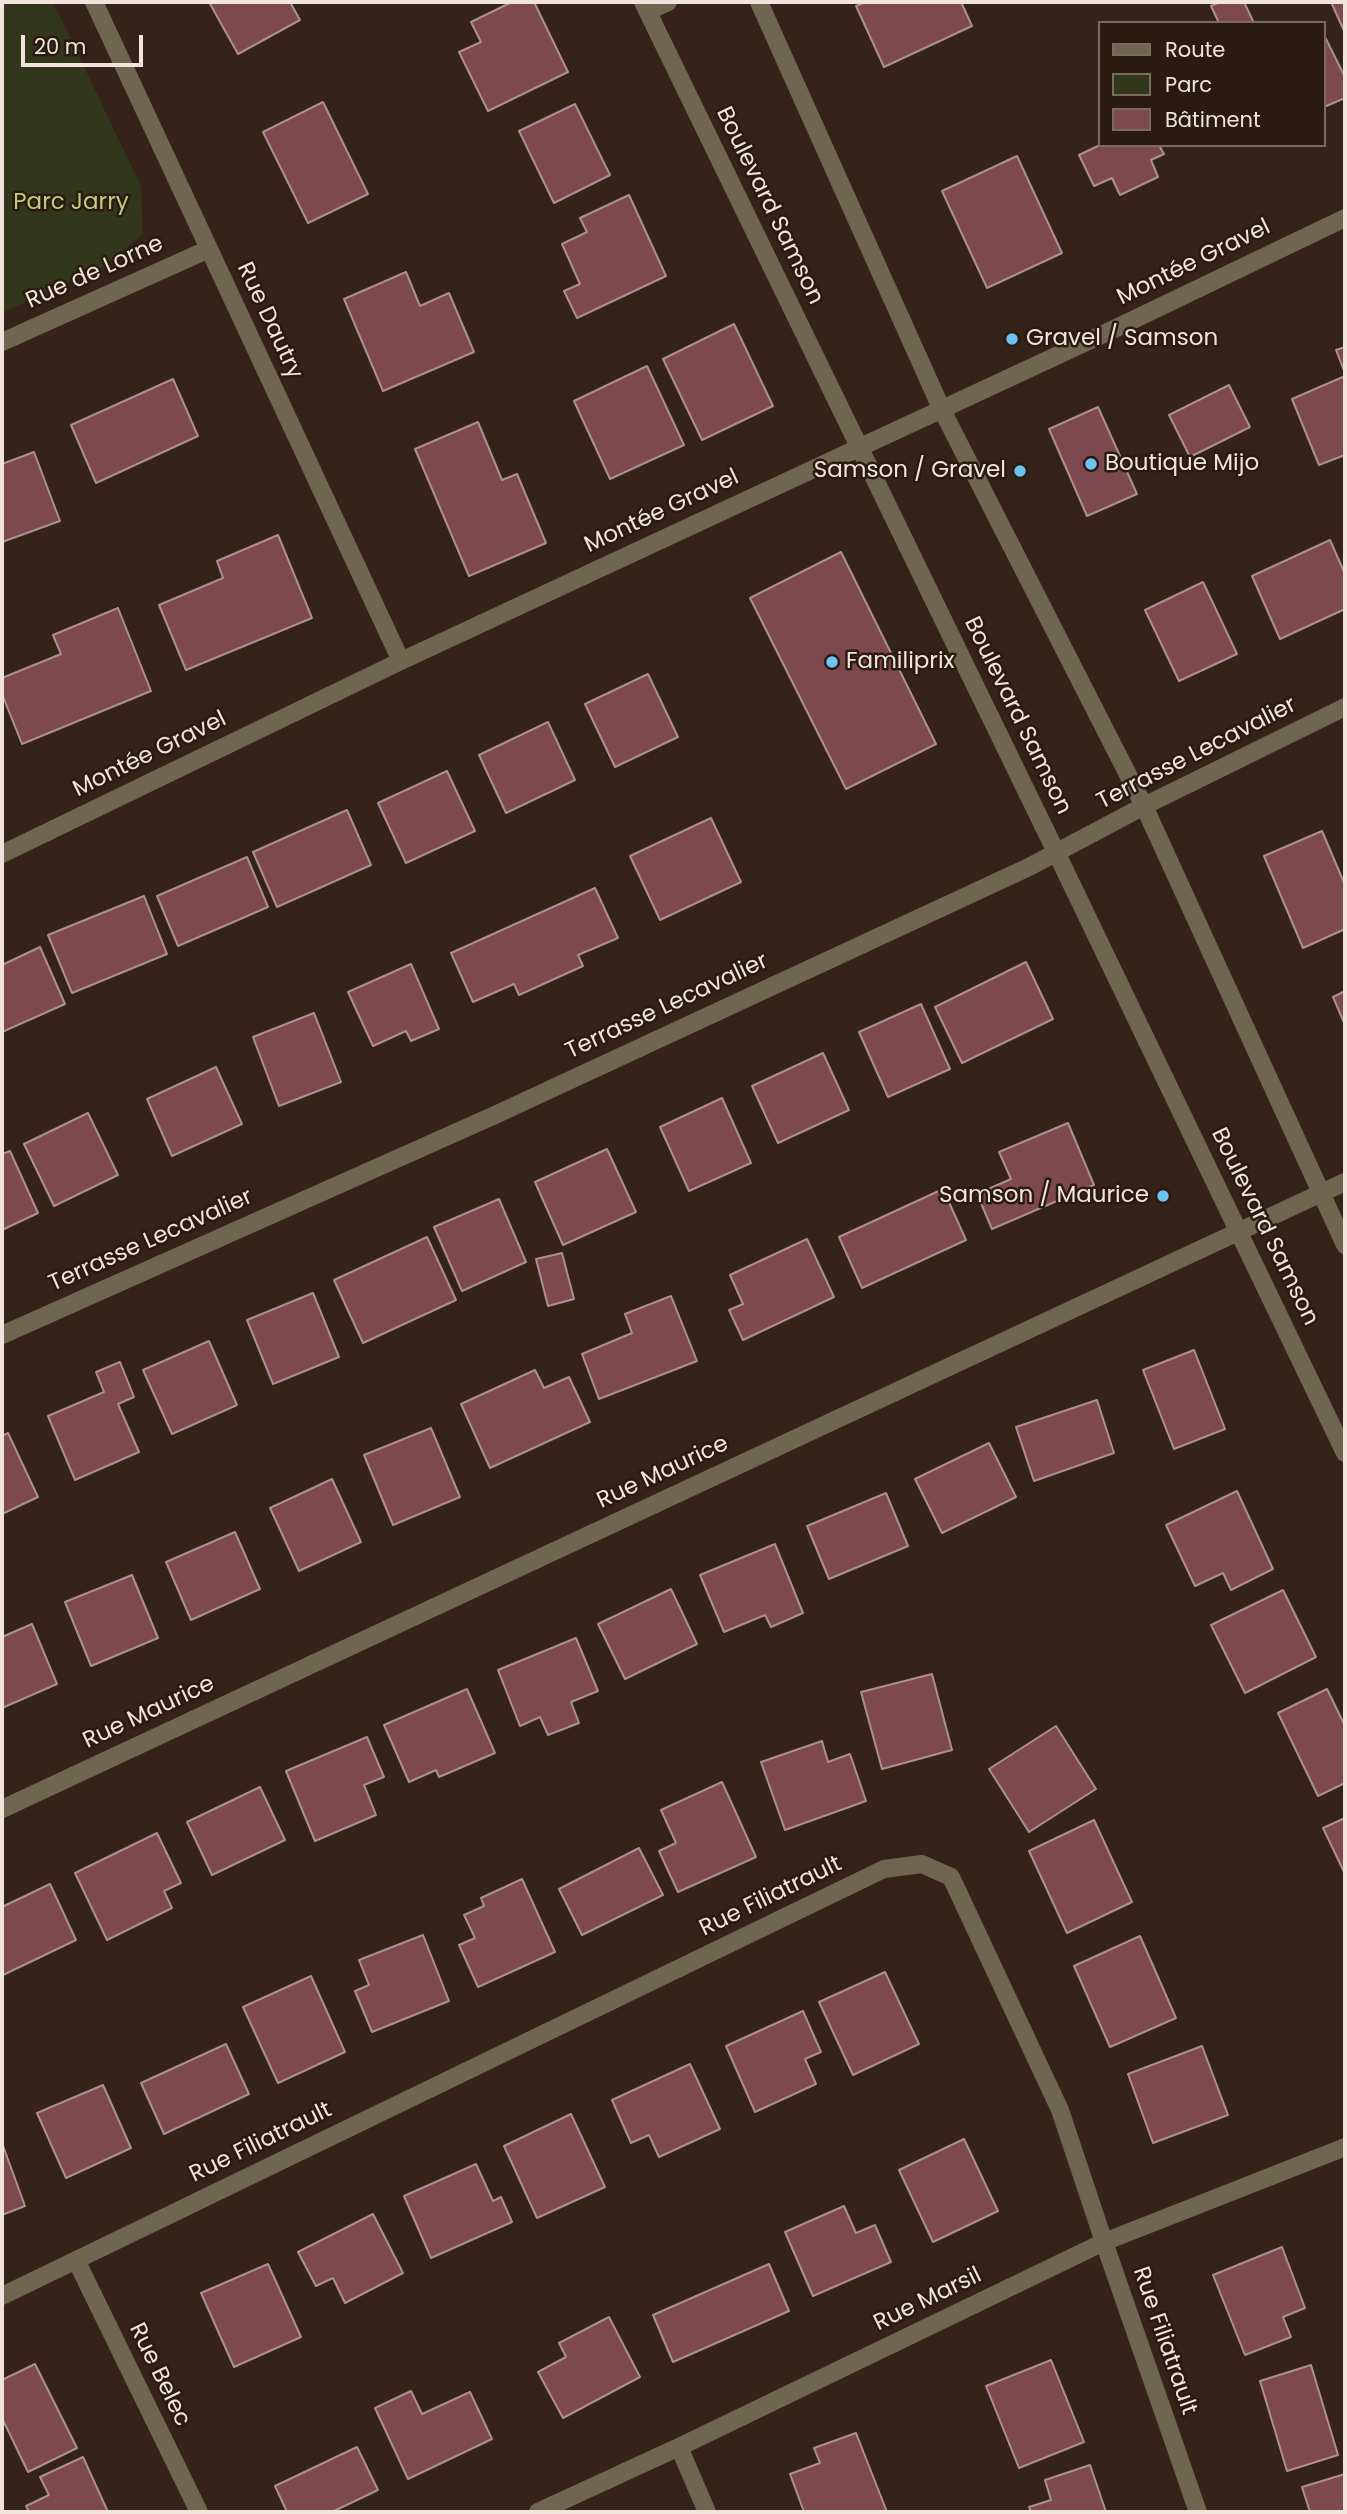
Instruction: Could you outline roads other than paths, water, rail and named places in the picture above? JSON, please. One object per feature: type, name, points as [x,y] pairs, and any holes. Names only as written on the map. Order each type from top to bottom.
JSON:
[{"type":"street","name":"Rue Dautry","points":[[94,2],[401,661]]},
{"type":"street","points":[[646,6],[667,2]]},
{"type":"street","points":[[759,2],[942,410],[1144,807],[1345,1245]]},
{"type":"street","name":"Boulevard Samson","points":[[646,6],[858,448],[1058,854],[1345,1453]]},
{"type":"street","name":"Montée Gravel","points":[[2,854],[401,661],[942,410],[1345,218]]},
{"type":"street","name":"Rue de Lorne","points":[[2,342],[209,249]]},
{"type":"street","name":"Terrasse Lecavalier","points":[[2,1335],[495,1115],[1058,854],[1144,807],[1345,707]]},
{"type":"street","name":"Rue Maurice","points":[[2,1809],[1345,1182]]},
{"type":"street","name":"Rue Filiatrault","points":[[2,2296],[884,1869],[922,1864],[951,1877],[1060,2110],[1198,2512]]},
{"type":"street","name":"Rue Marsil","points":[[538,2512],[1104,2242],[1345,2147]]},
{"type":"street","name":"Rue Belec","points":[[76,2260],[199,2512]]},
{"type":"street","points":[[679,2447],[706,2512]]},
{"type":"place","name":"Gravel / Samson","points":[[1012,339]]},
{"type":"place","name":"Boutique Mijo","points":[[1091,464]]},
{"type":"place","name":"Samson / Gravel","points":[[1020,471]]},
{"type":"place","name":"Familiprix","points":[[832,662]]},
{"type":"place","name":"Samson / Maurice","points":[[1163,1196]]},
{"type":"park label","name":"Parc Jarry","points":[[71,203]]}]
